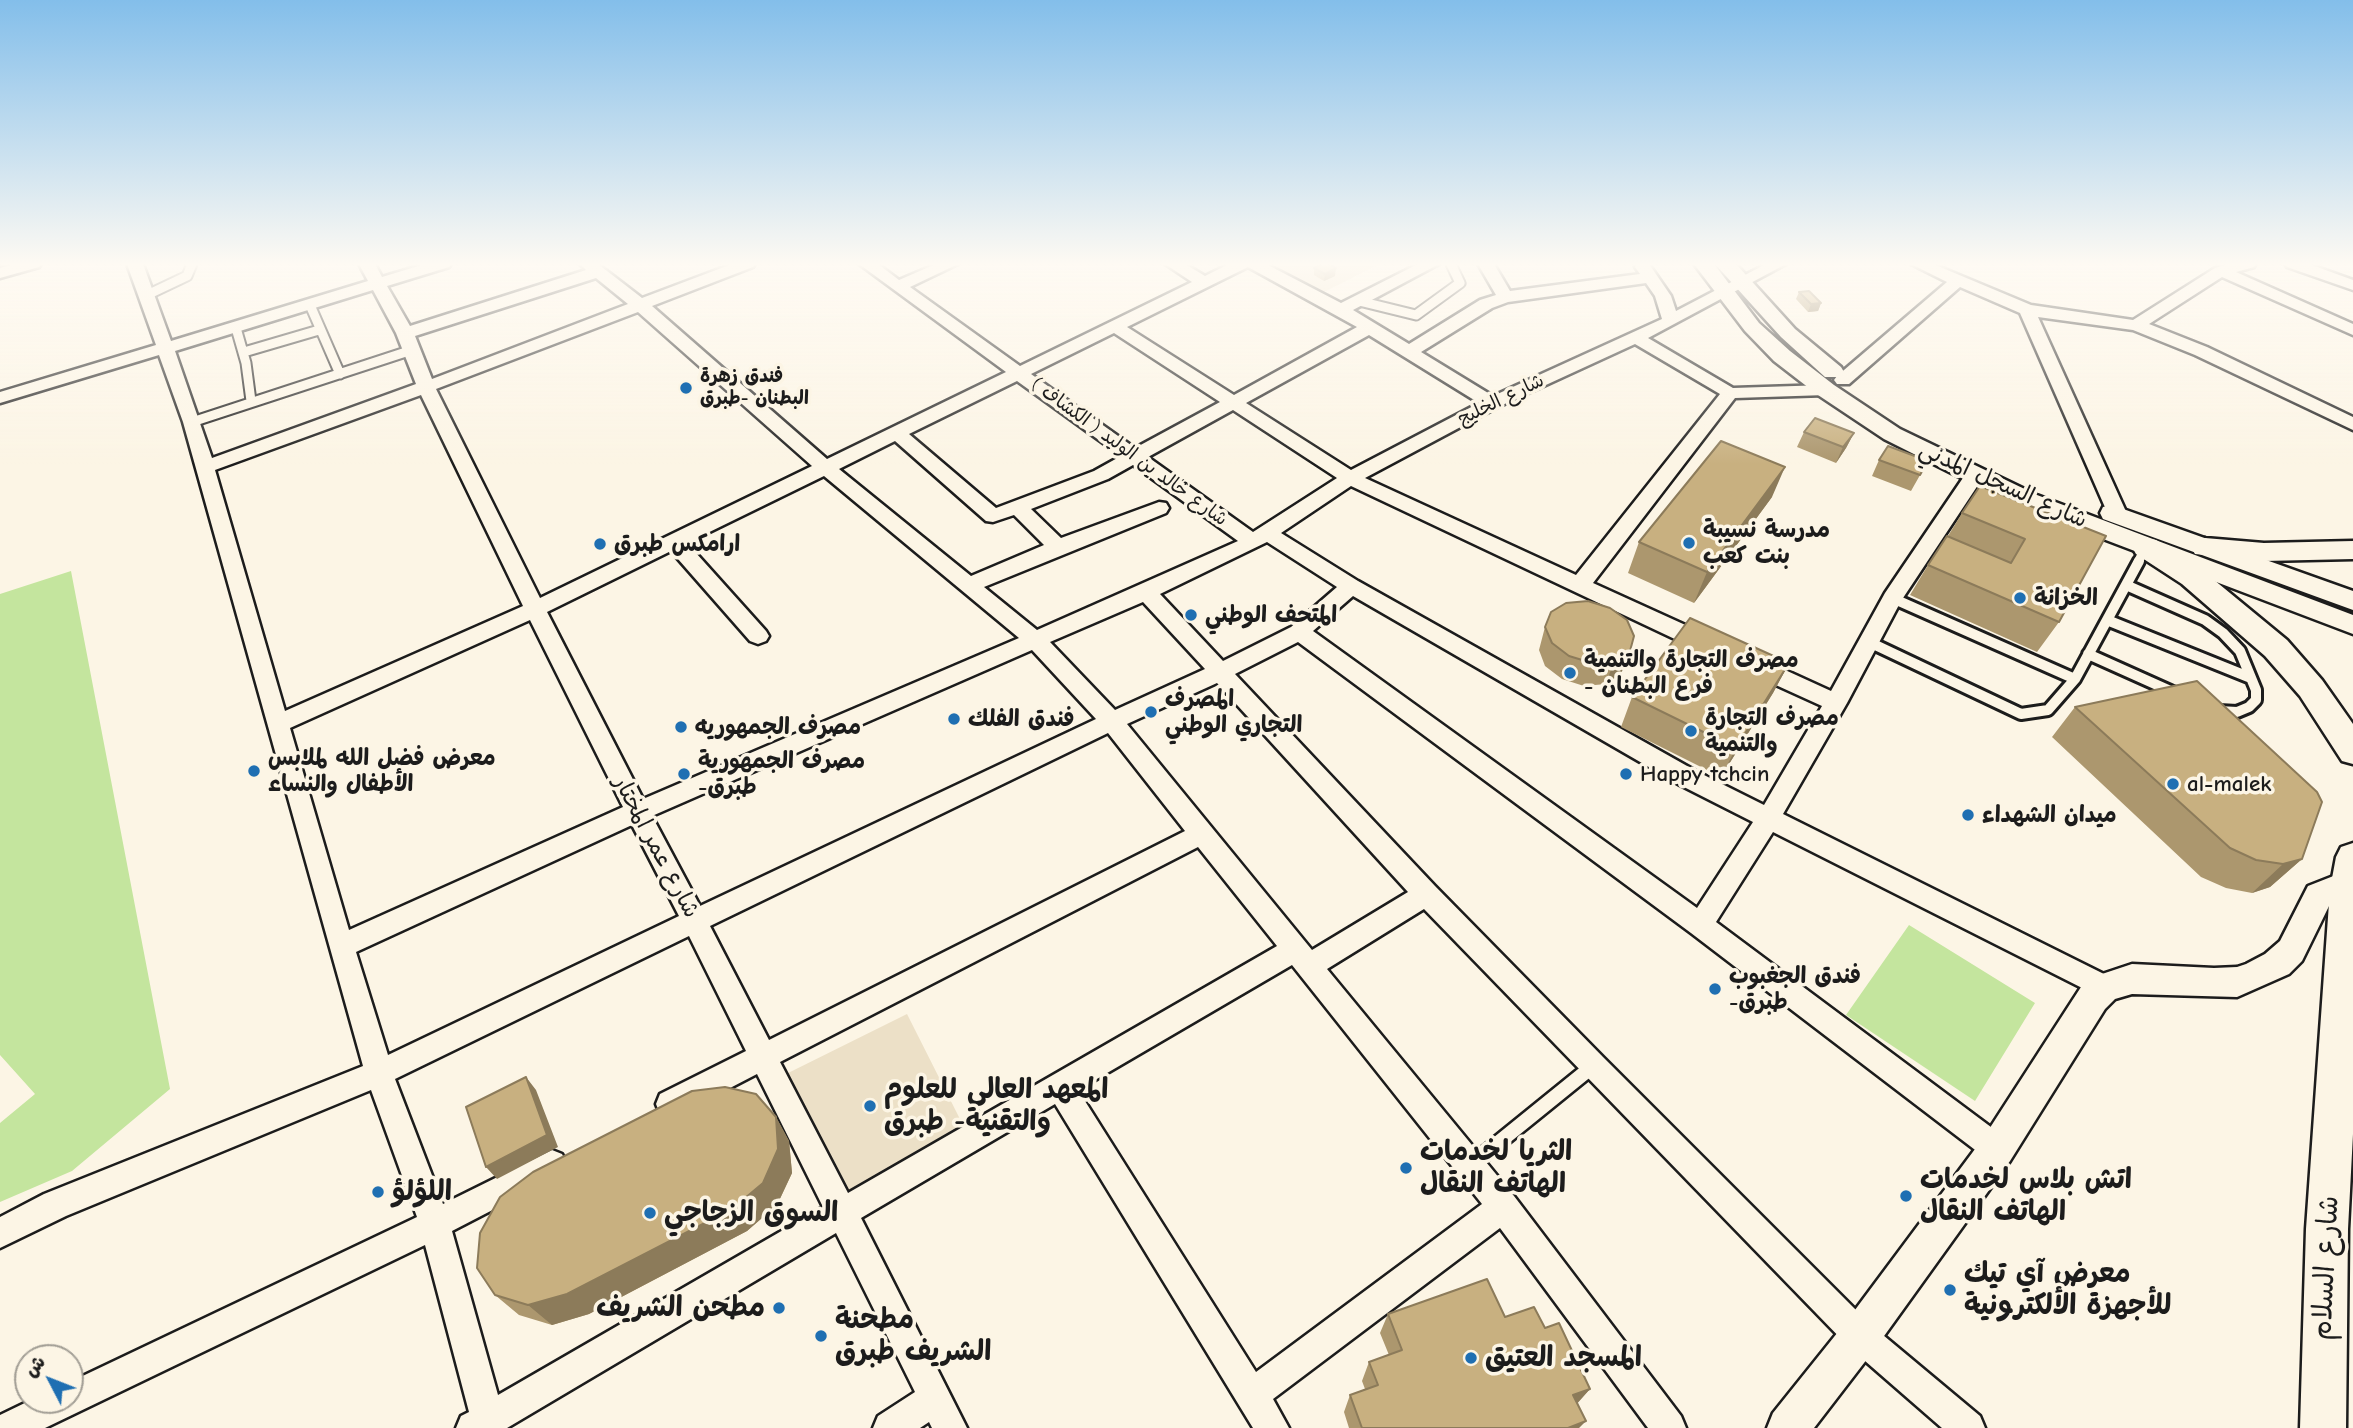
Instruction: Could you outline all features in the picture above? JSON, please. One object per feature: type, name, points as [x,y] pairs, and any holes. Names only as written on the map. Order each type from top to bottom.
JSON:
[{"type":"main road","points":[[2146,547],[2203,586],[2276,648],[2311,688],[2353,752]]},
{"type":"main road","points":[[2205,547],[2264,552],[2353,550]]},
{"type":"main road","name":"شارع السلام","points":[[2323,1428],[2322,1367],[2327,1229],[2351,873]]},
{"type":"street","points":[[160,331],[192,422],[379,1073],[435,1224],[484,1425],[1060,1087],[1426,894]]},
{"type":"street","points":[[0,398],[227,331]]},
{"type":"street","name":"شارع عمر المختار","points":[[403,331],[426,387],[636,812],[695,921],[950,1428]]},
{"type":"street","points":[[409,342],[437,331]]},
{"type":"street","points":[[205,467],[426,387],[571,331]]},
{"type":"street","points":[[669,331],[825,467],[1035,640],[1112,722],[1503,1207],[1669,1428]]},
{"type":"street","name":"شارع خالد بن الوليد ( الكشاف )","points":[[960,331],[1136,457],[1261,538],[1351,586],[1688,778],[2105,987]]},
{"type":"street","points":[[277,724],[535,609],[1108,331]]},
{"type":"street","points":[[1122,331],[1350,478],[1384,491],[1579,586],[1836,703]]},
{"type":"street","points":[[896,432],[993,516],[1101,475],[1364,331]]},
{"type":"street","points":[[1373,331],[1492,403]]},
{"type":"street","points":[[1408,352],[1443,331]]},
{"type":"street","name":"شارع الخليج","points":[[341,946],[636,812],[1146,593],[1261,538],[1350,478],[1492,403],[1649,331]]},
{"type":"street","name":"شارع السجل المدني","points":[[1757,331],[1834,385],[1892,434],[1974,476],[2146,547],[2353,625]]},
{"type":"street","points":[[1635,337],[1730,393],[1834,385],[1899,331]]},
{"type":"street","points":[[2037,331],[2118,516]]},
{"type":"street","points":[[2150,331],[2201,351],[2353,424]]},
{"type":"street","name":"شارع السجل المدني","points":[[1834,385],[1978,458],[2118,516],[2353,601]]},
{"type":"street","points":[[1579,586],[1730,393]]},
{"type":"street","points":[[1700,925],[1768,819],[1836,703],[1892,598],[1974,476]]},
{"type":"street","points":[[1018,508],[1058,547]]},
{"type":"street","points":[[968,585],[1159,508]]},
{"type":"street","points":[[674,541],[758,636]]},
{"type":"street","points":[[0,1233],[55,1205],[379,1073],[1017,765],[1219,671],[1299,632],[1351,586]]},
{"type":"street","points":[[1146,593],[1426,894],[1592,1066],[1860,1336],[1968,1428]]},
{"type":"street","points":[[1299,632],[1700,925],[1997,1149]]},
{"type":"street","points":[[641,1119],[1202,834]]},
{"type":"street","points":[[1788,1428],[1860,1336],[1997,1149],[2093,998],[2105,987],[2132,979],[2225,983],[2237,982],[2258,974],[2277,964],[2291,951],[2319,895],[2336,888],[2351,873]]},
{"type":"street","points":[[1060,1087],[1272,1428]]},
{"type":"street","points":[[84,1392],[435,1224],[581,1150]]},
{"type":"street","points":[[1252,1395],[1503,1207]]},
{"type":"street","points":[[890,1428],[934,1399]]},
{"type":"street","points":[[9,1428],[38,1414]]},
{"type":"lane","points":[[237,331],[244,352],[251,401]]},
{"type":"lane","points":[[244,352],[317,331]]},
{"type":"lane","points":[[319,331],[340,374]]},
{"type":"lane","points":[[192,422],[340,374],[409,342]]},
{"type":"lane","points":[[1869,642],[2021,714],[2048,710],[2076,679],[2146,547]]},
{"type":"lane","points":[[2126,584],[2205,620],[2223,633],[2240,651],[2256,690],[2256,700],[2249,707],[2228,713],[2213,710]]},
{"type":"lane","points":[[1892,598],[2076,679]]},
{"type":"lane","points":[[2108,620],[2251,678]]},
{"type":"lane","points":[[2088,654],[2188,699]]},
{"type":"lane","points":[[1469,1166],[1592,1066]]},
{"type":"shaded area","name":"المعهد العالي للعلوم والتقنية- طبرق","points":[[907,1014],[967,1133],[830,1208],[776,1079]]},
{"type":"green space","points":[[71,571],[170,1089],[72,1171],[0,1202],[0,1123],[35,1094],[0,1055],[0,594]]},
{"type":"green space","points":[[1909,925],[2035,1003],[1975,1101],[1846,1015]]},
{"type":"building","points":[[1815,418],[1854,433],[1843,447],[1804,432]]},
{"type":"building","points":[[1721,441],[1785,467],[1707,572],[1639,542]]},
{"type":"building","points":[[1888,446],[1928,461],[1920,475],[1879,460]]},
{"type":"building","points":[[1980,486],[2106,536],[2059,622],[1928,565],[1947,536],[2011,563],[2025,539],[1962,513]]},
{"type":"building","points":[[1588,601],[1610,608],[1627,620],[1634,636],[1630,651],[1614,661],[1592,663],[1569,656],[1552,643],[1545,627],[1551,612],[1566,603]]},
{"type":"building","points":[[1690,618],[1789,663],[1736,748],[1632,697]]},
{"type":"building","points":[[2197,681],[2317,792],[2322,802],[2302,859],[2283,864],[2256,860],[2230,848],[2075,707]]},
{"type":"building","points":[[526,1077],[547,1135],[486,1167],[466,1107]]},
{"type":"building","name":"السوق الزجاجي","points":[[725,1087],[756,1094],[776,1117],[778,1149],[763,1183],[732,1209],[567,1294],[528,1305],[495,1295],[477,1268],[480,1233],[500,1197],[533,1172],[692,1091]]},
{"type":"building","name":"المسجد العتيق","points":[[1487,1279],[1505,1317],[1534,1307],[1545,1328],[1559,1323],[1590,1389],[1573,1395],[1586,1421],[1568,1428],[1362,1428],[1350,1395],[1378,1385],[1369,1362],[1402,1350],[1388,1314]]},
{"type":"place","name":"فندق زهرة البطنان -طبرق","points":[[686,388]]},
{"type":"place","name":"مدرسة نسيبة بنت كعب","points":[[1689,543]]},
{"type":"place","name":"ارامكس طبرق","points":[[600,544]]},
{"type":"place","name":"الخزانة","points":[[2020,598]]},
{"type":"place","name":"المتحف الوطني","points":[[1191,615]]},
{"type":"place","name":"مصرف التجارة والتنمية - فرع البطنان","points":[[1570,673]]},
{"type":"place","name":"المصرف التجاري الوطني","points":[[1151,712]]},
{"type":"place","name":"فندق الفلك","points":[[954,719]]},
{"type":"place","name":"مصرف الجمهوريه","points":[[681,727]]},
{"type":"place","name":"مصرف التجارة والتنمية","points":[[1691,731]]},
{"type":"place","name":"معرض فضل الله لملابس الأطفال والنساء","points":[[254,771]]},
{"type":"place","name":"مصرف الجمهورية -طبرق","points":[[684,774]]},
{"type":"place","name":"Happy tchcin","points":[[1626,774]]},
{"type":"place","name":"al-malek","points":[[2173,784]]},
{"type":"place","name":"ميدان الشهداء","points":[[1968,815]]},
{"type":"place","name":"فندق الجغبوب -طبرق","points":[[1715,989]]},
{"type":"place","name":"المعهد العالي للعلوم والتقنية- طبرق","points":[[870,1106]]},
{"type":"place","name":"الثريا لخدمات الهاتف النقال","points":[[1406,1168]]},
{"type":"place","name":"اللؤلؤ","points":[[378,1192]]},
{"type":"place","name":"اتش بلاس لخدمات الهاتف النقال","points":[[1906,1196]]},
{"type":"place","name":"السوق الزجاجي","points":[[650,1213]]},
{"type":"place","name":"معرض آي تيك للأجهزة الألكترونية","points":[[1950,1290]]},
{"type":"place","name":"مطحن الشريف","points":[[779,1308]]},
{"type":"place","name":"مطحنة الشريف طبرق","points":[[821,1336]]},
{"type":"place","name":"المسجد العتيق","points":[[1471,1358]]}]
